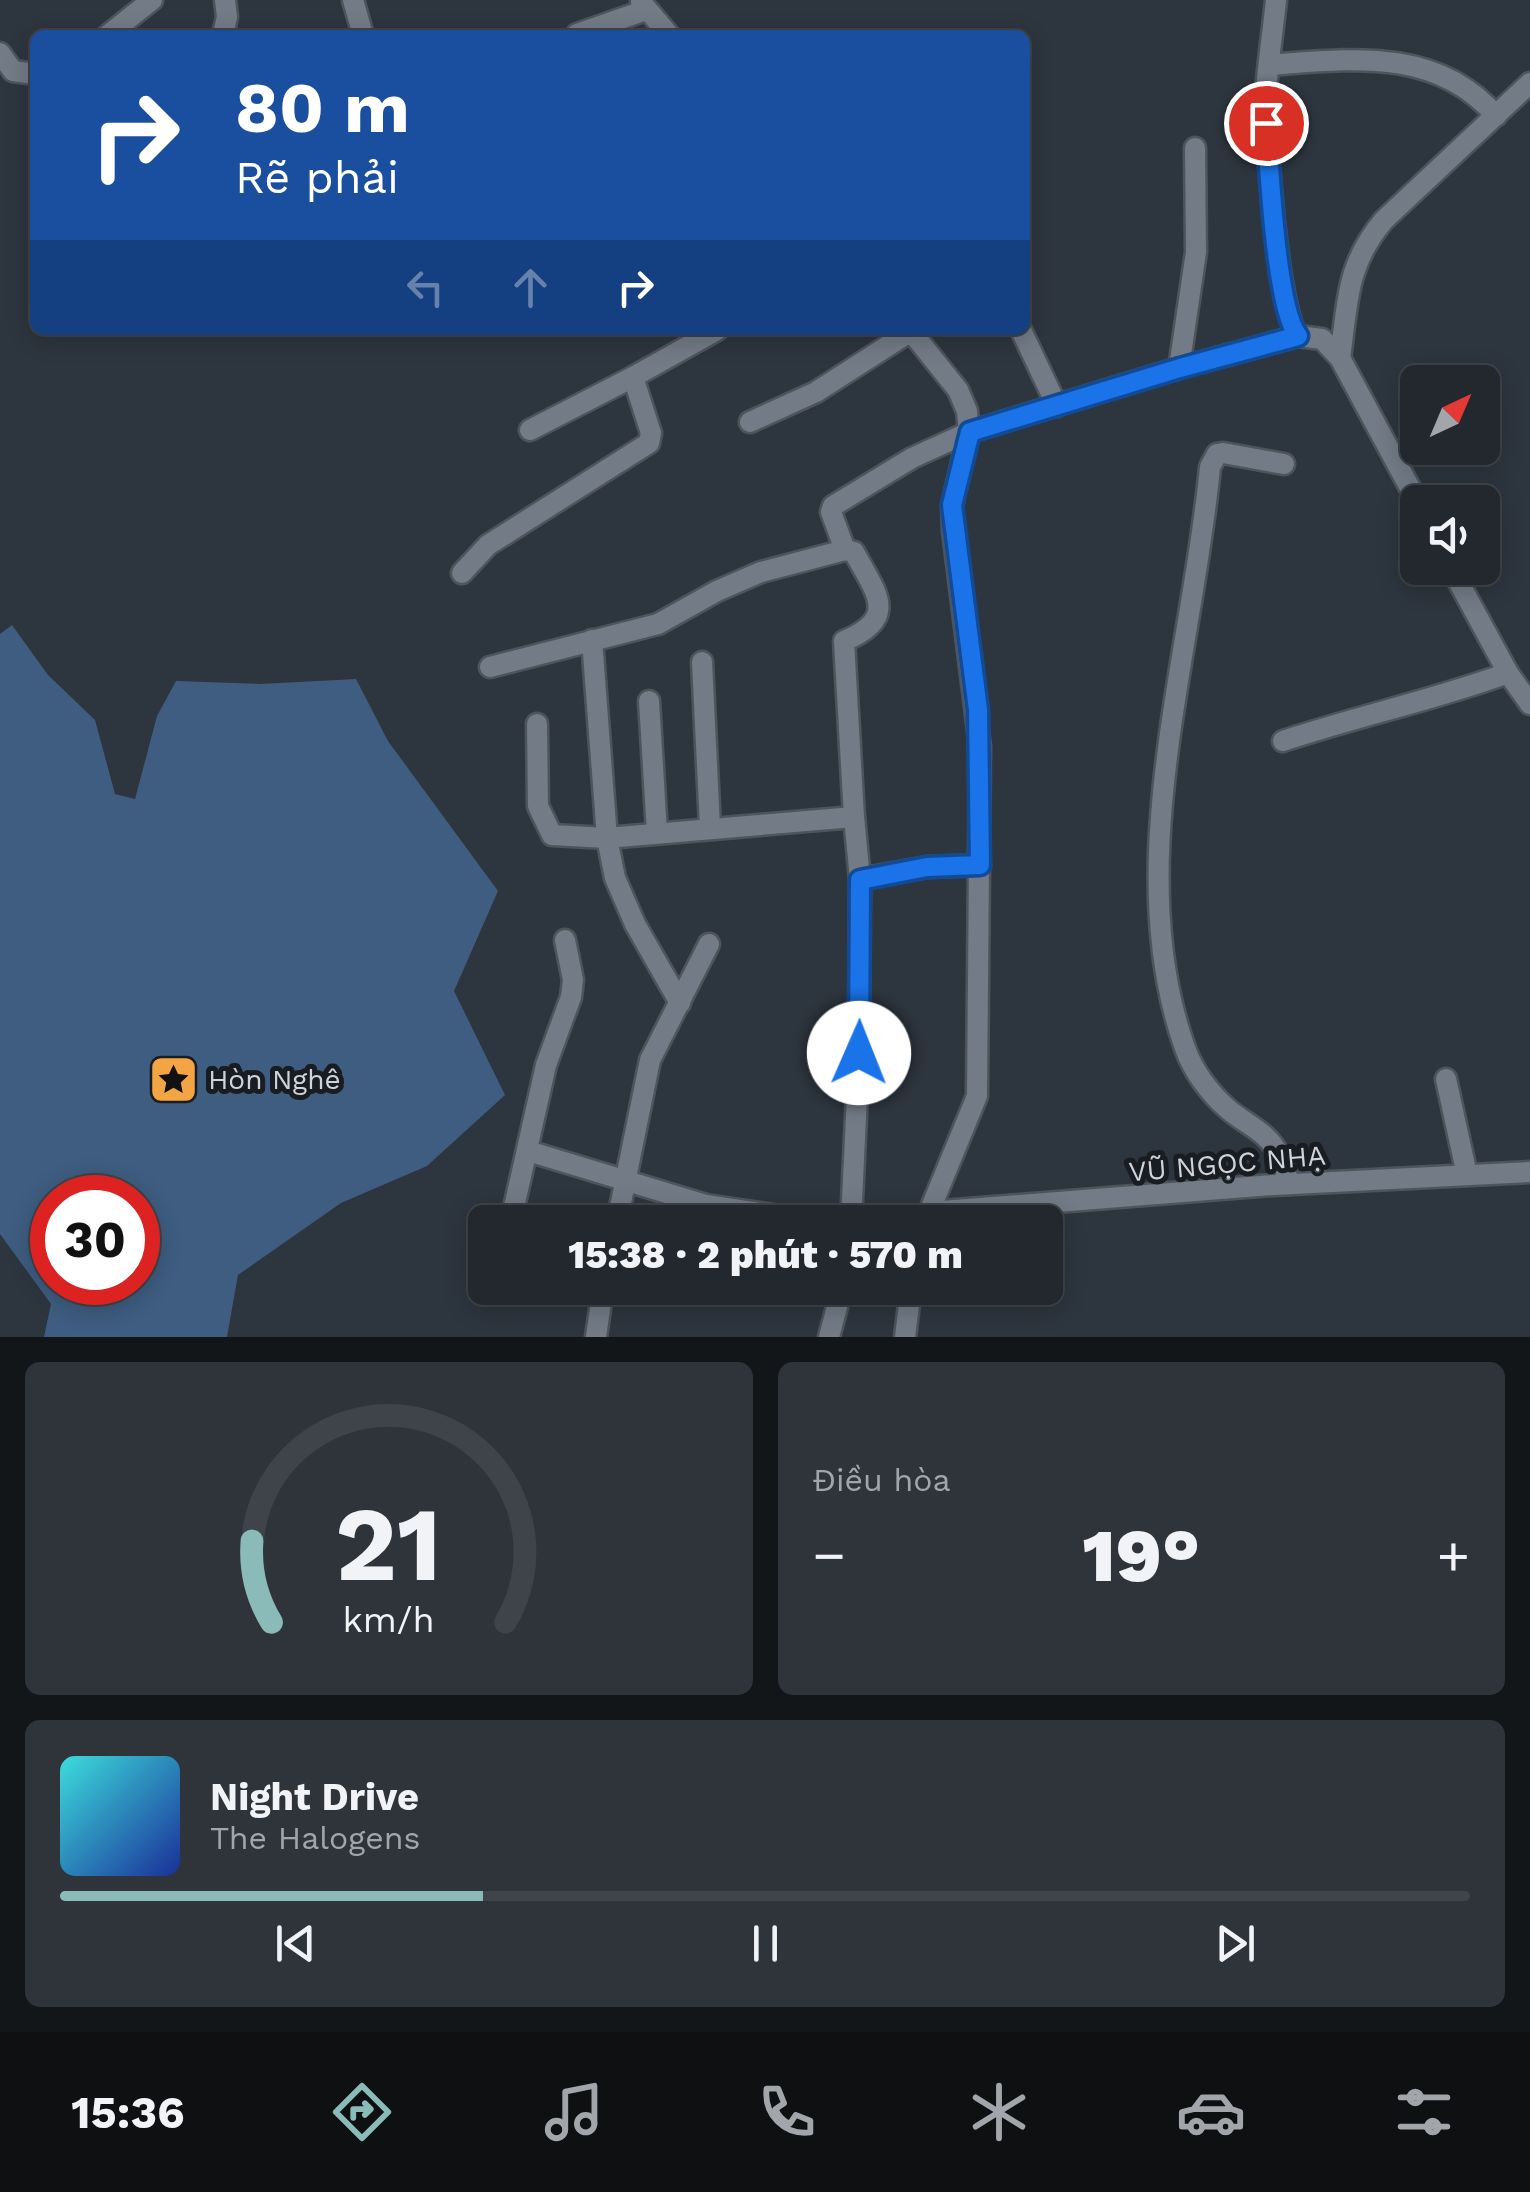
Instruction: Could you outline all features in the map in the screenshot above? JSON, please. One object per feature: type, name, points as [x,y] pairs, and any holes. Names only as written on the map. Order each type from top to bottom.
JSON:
[{"type":"street","points":[[114,30],[152,0]]},
{"type":"street","points":[[224,30],[228,5],[225,0]]},
{"type":"street","points":[[353,0],[362,30]]},
{"type":"street","points":[[1276,0],[1266,123],[1286,308],[1298,336]]},
{"type":"street","points":[[586,30],[643,5],[665,30]]},
{"type":"street","points":[[0,54],[14,72],[30,74]]},
{"type":"street","points":[[1269,65],[1360,58],[1436,72],[1471,91],[1496,116]]},
{"type":"street","points":[[1340,358],[1355,262],[1366,242],[1384,220],[1530,83]]},
{"type":"street","points":[[1180,368],[1196,252],[1195,148]]},
{"type":"street","points":[[530,430],[708,335]]},
{"type":"street","points":[[750,422],[816,392],[903,335]]},
{"type":"street","points":[[915,335],[958,390],[967,412],[970,432],[952,505],[978,710],[976,1096],[932,1205]]},
{"type":"street","points":[[1024,335],[1057,406]]},
{"type":"street","points":[[845,550],[831,512],[833,506],[912,458],[970,432],[1298,336],[1322,340],[1340,358],[1408,485]]},
{"type":"street","points":[[462,572],[488,545],[649,443],[651,434],[633,377]]},
{"type":"street","points":[[1284,464],[1223,453],[1217,454],[1210,466],[1164,786],[1160,884],[1171,996],[1187,1053],[1205,1084],[1228,1110],[1268,1138],[1280,1155],[1289,1184]]},
{"type":"street","points":[[490,667],[672,618],[717,591],[761,572],[845,550],[854,552],[878,602],[869,631],[844,641],[860,880],[852,1205]]},
{"type":"street","points":[[1460,585],[1508,673],[1530,704]]},
{"type":"street","points":[[592,640],[607,838],[624,902],[680,1002]]},
{"type":"street","points":[[702,662],[710,827]]},
{"type":"street","points":[[1283,741],[1340,722],[1428,701],[1508,673]]},
{"type":"street","points":[[649,700],[657,833]]},
{"type":"street","points":[[537,724],[538,806],[552,835],[607,838],[854,817]]},
{"type":"street","points":[[860,880],[927,867],[980,865]]},
{"type":"street","points":[[515,1205],[546,1065],[571,997],[573,980],[564,940]]},
{"type":"street","points":[[621,1205],[650,1060],[710,944]]},
{"type":"street","points":[[1446,1079],[1467,1175]]},
{"type":"street","points":[[528,1151],[706,1205]]},
{"type":"street","name":"VŨ NGỌC NHẠ","points":[[1059,1205],[1289,1184],[1530,1172]]},
{"type":"street","points":[[596,1337],[601,1305]]},
{"type":"street","points":[[829,1337],[837,1305]]},
{"type":"street","points":[[905,1337],[908,1305]]},
{"type":"shaded area","points":[[12,625],[48,675],[95,720],[115,794],[135,799],[157,716],[176,681],[260,684],[356,679],[388,741],[498,891],[454,991],[505,1095],[427,1166],[341,1203],[238,1275],[227,1337],[44,1337],[51,1305],[160,1305],[160,1175],[30,1175],[30,1275],[0,1234],[0,634]]},
{"type":"place","name":"Hòn Nghê","points":[[173,1079]]},
{"type":"route","points":[[859,1053],[860,880],[895,871],[980,865],[978,710],[952,505],[970,432],[1298,336],[1290,322],[1282,283],[1266,123]]}]
